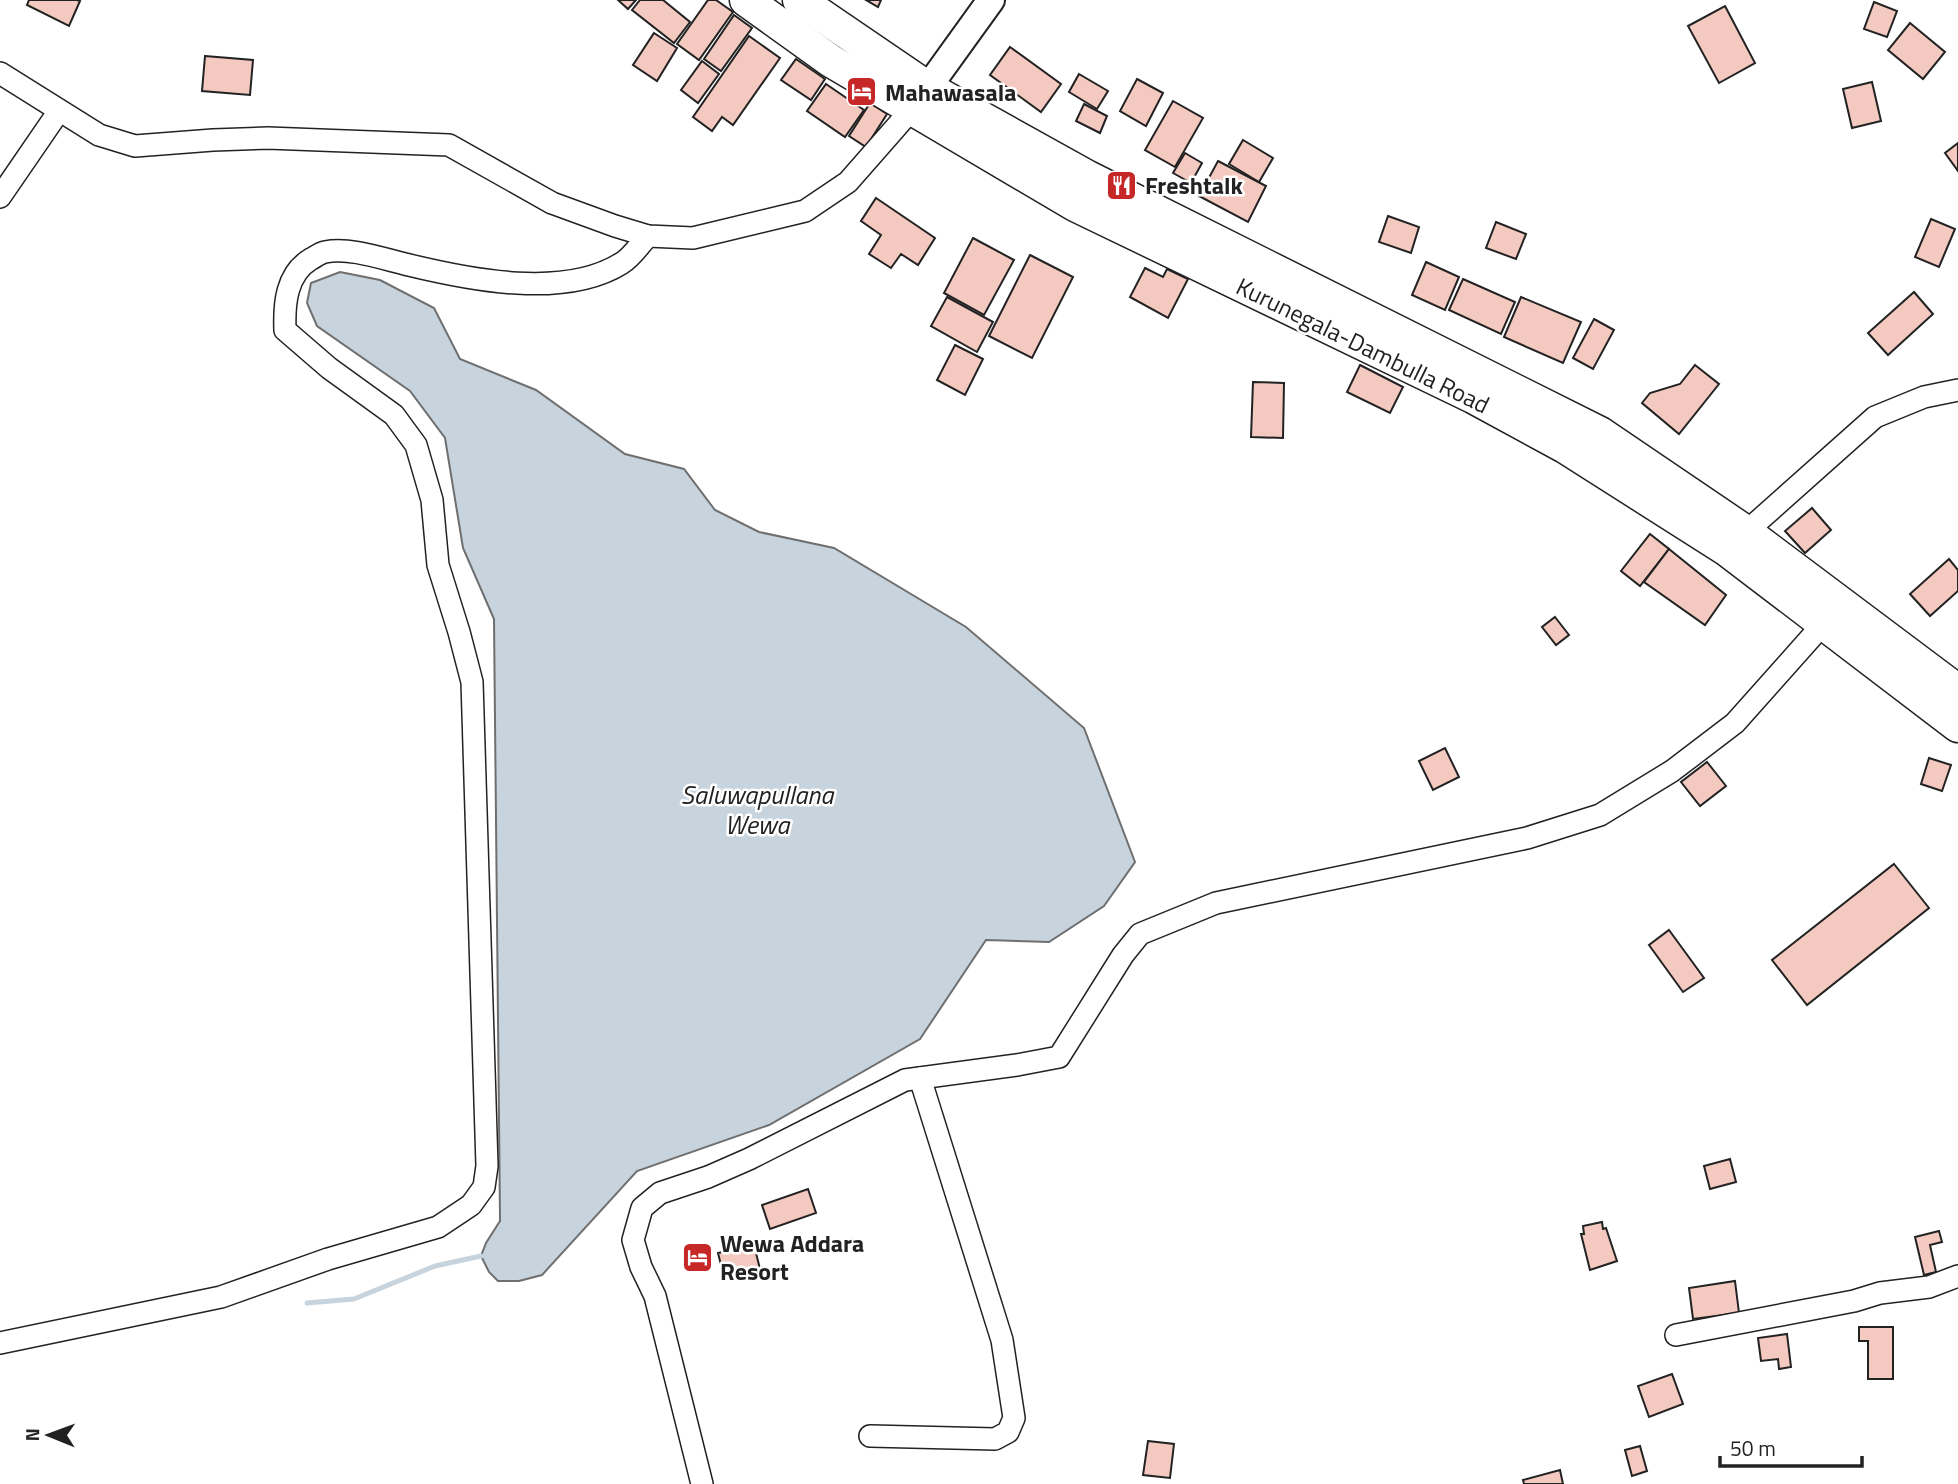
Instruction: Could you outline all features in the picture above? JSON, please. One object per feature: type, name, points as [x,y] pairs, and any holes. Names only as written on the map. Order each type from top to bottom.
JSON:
[{"type":"highway","name":"Kurunegala-Dambulla Road","points":[[746,0],[831,61],[1096,181],[1601,433],[1736,541],[1824,623],[1958,726]]},
{"type":"highway","name":"Kurunegala-Dambulla Road","points":[[799,0],[920,99]]},
{"type":"highway","name":"Kurunegala-Dambulla Road","points":[[1736,541],[1958,691]]},
{"type":"main road","points":[[920,99],[991,0]]},
{"type":"street","points":[[0,73],[99,135],[135,146],[268,138],[449,145],[552,203],[648,236],[693,238],[804,211],[848,182],[920,99]]},
{"type":"street","points":[[0,197],[59,111]]},
{"type":"street","points":[[0,1343],[221,1297],[328,1259],[438,1227],[471,1205],[484,1187],[487,1166],[472,682],[438,565],[432,500],[416,445],[394,415],[329,368],[285,330],[284,308],[288,287],[303,264],[323,252],[350,252],[439,272],[501,281],[577,281],[625,262],[648,236]]},
{"type":"street","points":[[1736,541],[1875,417],[1924,397],[1958,390]]},
{"type":"street","points":[[702,1484],[655,1296],[641,1267],[633,1240],[642,1208],[660,1193],[750,1159],[905,1080],[1059,1057],[1123,955],[1140,934],[1216,903],[1527,838],[1600,815],[1672,771],[1735,723],[1824,623]]},
{"type":"street","points":[[870,1436],[995,1440],[1008,1432],[1014,1418],[1002,1340],[920,1078]]},
{"type":"street","points":[[1676,1335],[1854,1301],[1881,1293],[1929,1287],[1958,1276]]},
{"type":"water","name":"Saluwapullana Wewa","points":[[340,272],[380,280],[434,308],[460,359],[536,390],[625,454],[684,469],[715,510],[759,532],[834,548],[966,627],[1084,728],[1135,862],[1104,906],[1049,942],[986,940],[920,1039],[769,1125],[637,1171],[542,1275],[519,1281],[498,1281],[489,1272],[481,1256],[500,1221],[494,619],[463,548],[445,438],[410,391],[317,326],[307,303],[311,283]]},
{"type":"building","points":[[29,0],[80,1],[69,26],[27,5]]},
{"type":"building","points":[[618,0],[636,0],[628,9]]},
{"type":"building","points":[[640,0],[663,0],[690,22],[674,43],[632,10]]},
{"type":"building","points":[[708,0],[716,0],[733,12],[699,60],[677,44]]},
{"type":"building","points":[[866,0],[881,0],[878,7]]},
{"type":"building","points":[[1874,2],[1897,11],[1887,37],[1864,29]]},
{"type":"building","points":[[1725,6],[1755,63],[1719,83],[1688,26]]},
{"type":"building","points":[[734,15],[752,28],[721,71],[704,59]]},
{"type":"building","points":[[1910,23],[1945,52],[1923,79],[1888,50]]},
{"type":"building","points":[[654,33],[677,48],[657,81],[633,65]]},
{"type":"building","points":[[749,36],[780,58],[733,125],[722,117],[712,131],[693,117]]},
{"type":"building","points":[[1010,47],[1061,84],[1041,112],[990,75]]},
{"type":"building","points":[[205,56],[253,60],[250,95],[202,91]]},
{"type":"building","points":[[796,59],[825,79],[811,100],[781,80]]},
{"type":"building","points":[[702,61],[719,74],[698,103],[681,90]]},
{"type":"building","points":[[1079,74],[1108,91],[1097,109],[1069,92]]},
{"type":"building","points":[[1137,79],[1163,93],[1146,126],[1120,111]]},
{"type":"building","points":[[1872,82],[1881,121],[1852,128],[1843,89]]},
{"type":"building","points":[[826,84],[864,110],[845,137],[807,111]]},
{"type":"building","points":[[1173,101],[1203,118],[1175,167],[1145,150]]},
{"type":"building","points":[[870,103],[887,114],[866,147],[849,136]]},
{"type":"building","points":[[1084,104],[1107,116],[1100,133],[1076,121]]},
{"type":"building","points":[[1243,140],[1273,158],[1259,182],[1229,164]]},
{"type":"building","points":[[1958,143],[1958,171],[1945,153]]},
{"type":"building","points":[[1185,153],[1202,163],[1191,183],[1173,173]]},
{"type":"building","points":[[1218,161],[1266,186],[1248,222],[1199,196]]},
{"type":"building","points":[[876,198],[935,238],[918,265],[901,254],[891,268],[869,254],[881,235],[861,221]]},
{"type":"building","points":[[1388,216],[1419,227],[1411,253],[1379,242]]},
{"type":"building","points":[[1931,219],[1955,229],[1939,267],[1915,257]]},
{"type":"building","points":[[1496,222],[1526,234],[1516,259],[1486,248]]},
{"type":"building","points":[[973,238],[1014,260],[984,315],[944,293]]},
{"type":"building","points":[[1030,255],[1073,277],[1032,358],[989,336]]},
{"type":"building","points":[[1426,262],[1459,277],[1445,310],[1412,295]]},
{"type":"building","points":[[1145,268],[1163,277],[1167,269],[1188,279],[1168,318],[1130,297]]},
{"type":"building","points":[[1463,279],[1515,302],[1501,334],[1449,310]]},
{"type":"building","points":[[1914,292],[1933,314],[1888,355],[1868,333]]},
{"type":"building","points":[[947,297],[993,322],[977,352],[931,326]]},
{"type":"building","points":[[1521,297],[1581,322],[1563,363],[1504,337]]},
{"type":"building","points":[[1594,319],[1614,330],[1593,369],[1573,358]]},
{"type":"building","points":[[955,345],[983,359],[965,395],[937,380]]},
{"type":"building","points":[[1360,365],[1403,387],[1390,413],[1347,392]]},
{"type":"building","points":[[1695,365],[1719,384],[1679,434],[1642,403],[1650,393],[1680,384]]},
{"type":"building","points":[[1253,382],[1284,383],[1283,438],[1251,437]]},
{"type":"building","points":[[1812,508],[1831,530],[1805,553],[1785,531]]},
{"type":"building","points":[[1650,534],[1669,549],[1640,586],[1621,571]]},
{"type":"building","points":[[1669,549],[1726,595],[1705,625],[1644,582]]},
{"type":"building","points":[[1949,559],[1958,570],[1958,591],[1930,616],[1910,594]]},
{"type":"building","points":[[1555,617],[1569,635],[1556,645],[1542,627]]},
{"type":"building","points":[[1445,748],[1459,777],[1433,790],[1419,761]]},
{"type":"building","points":[[1929,758],[1951,765],[1942,791],[1921,784]]},
{"type":"building","points":[[1707,762],[1726,786],[1700,806],[1681,782]]},
{"type":"building","points":[[1894,864],[1929,908],[1807,1005],[1772,960]]},
{"type":"building","points":[[1669,930],[1704,978],[1683,992],[1649,945]]},
{"type":"building","points":[[1730,1159],[1736,1182],[1710,1189],[1704,1166]]},
{"type":"building","points":[[808,1189],[816,1213],[770,1229],[762,1205]]},
{"type":"building","points":[[1602,1222],[1617,1261],[1590,1270],[1581,1234],[1584,1234],[1583,1226]]},
{"type":"building","points":[[1939,1231],[1942,1242],[1930,1245],[1936,1272],[1924,1275],[1915,1237]]},
{"type":"building","points":[[754,1245],[760,1269],[724,1277],[718,1253]]},
{"type":"building","points":[[1735,1281],[1739,1313],[1693,1319],[1689,1288]]},
{"type":"building","points":[[1859,1327],[1893,1327],[1893,1379],[1868,1379],[1868,1341],[1859,1341]]},
{"type":"building","points":[[1787,1334],[1791,1367],[1779,1369],[1778,1359],[1761,1361],[1758,1338]]},
{"type":"building","points":[[1672,1374],[1683,1404],[1649,1417],[1638,1386]]},
{"type":"building","points":[[1148,1441],[1174,1444],[1170,1478],[1143,1475]]},
{"type":"building","points":[[1640,1446],[1647,1471],[1632,1476],[1625,1450]]},
{"type":"building","points":[[1560,1470],[1563,1484],[1524,1484],[1523,1480]]},
{"type":"waterway","points":[[307,1303],[354,1299],[435,1266],[481,1256]]},
{"type":"place","name":"Mahawasala","points":[[862,92]]},
{"type":"place","name":"Freshtalk","points":[[1122,185]]},
{"type":"place","name":"Wewa Addara Resort","points":[[697,1257]]}]
